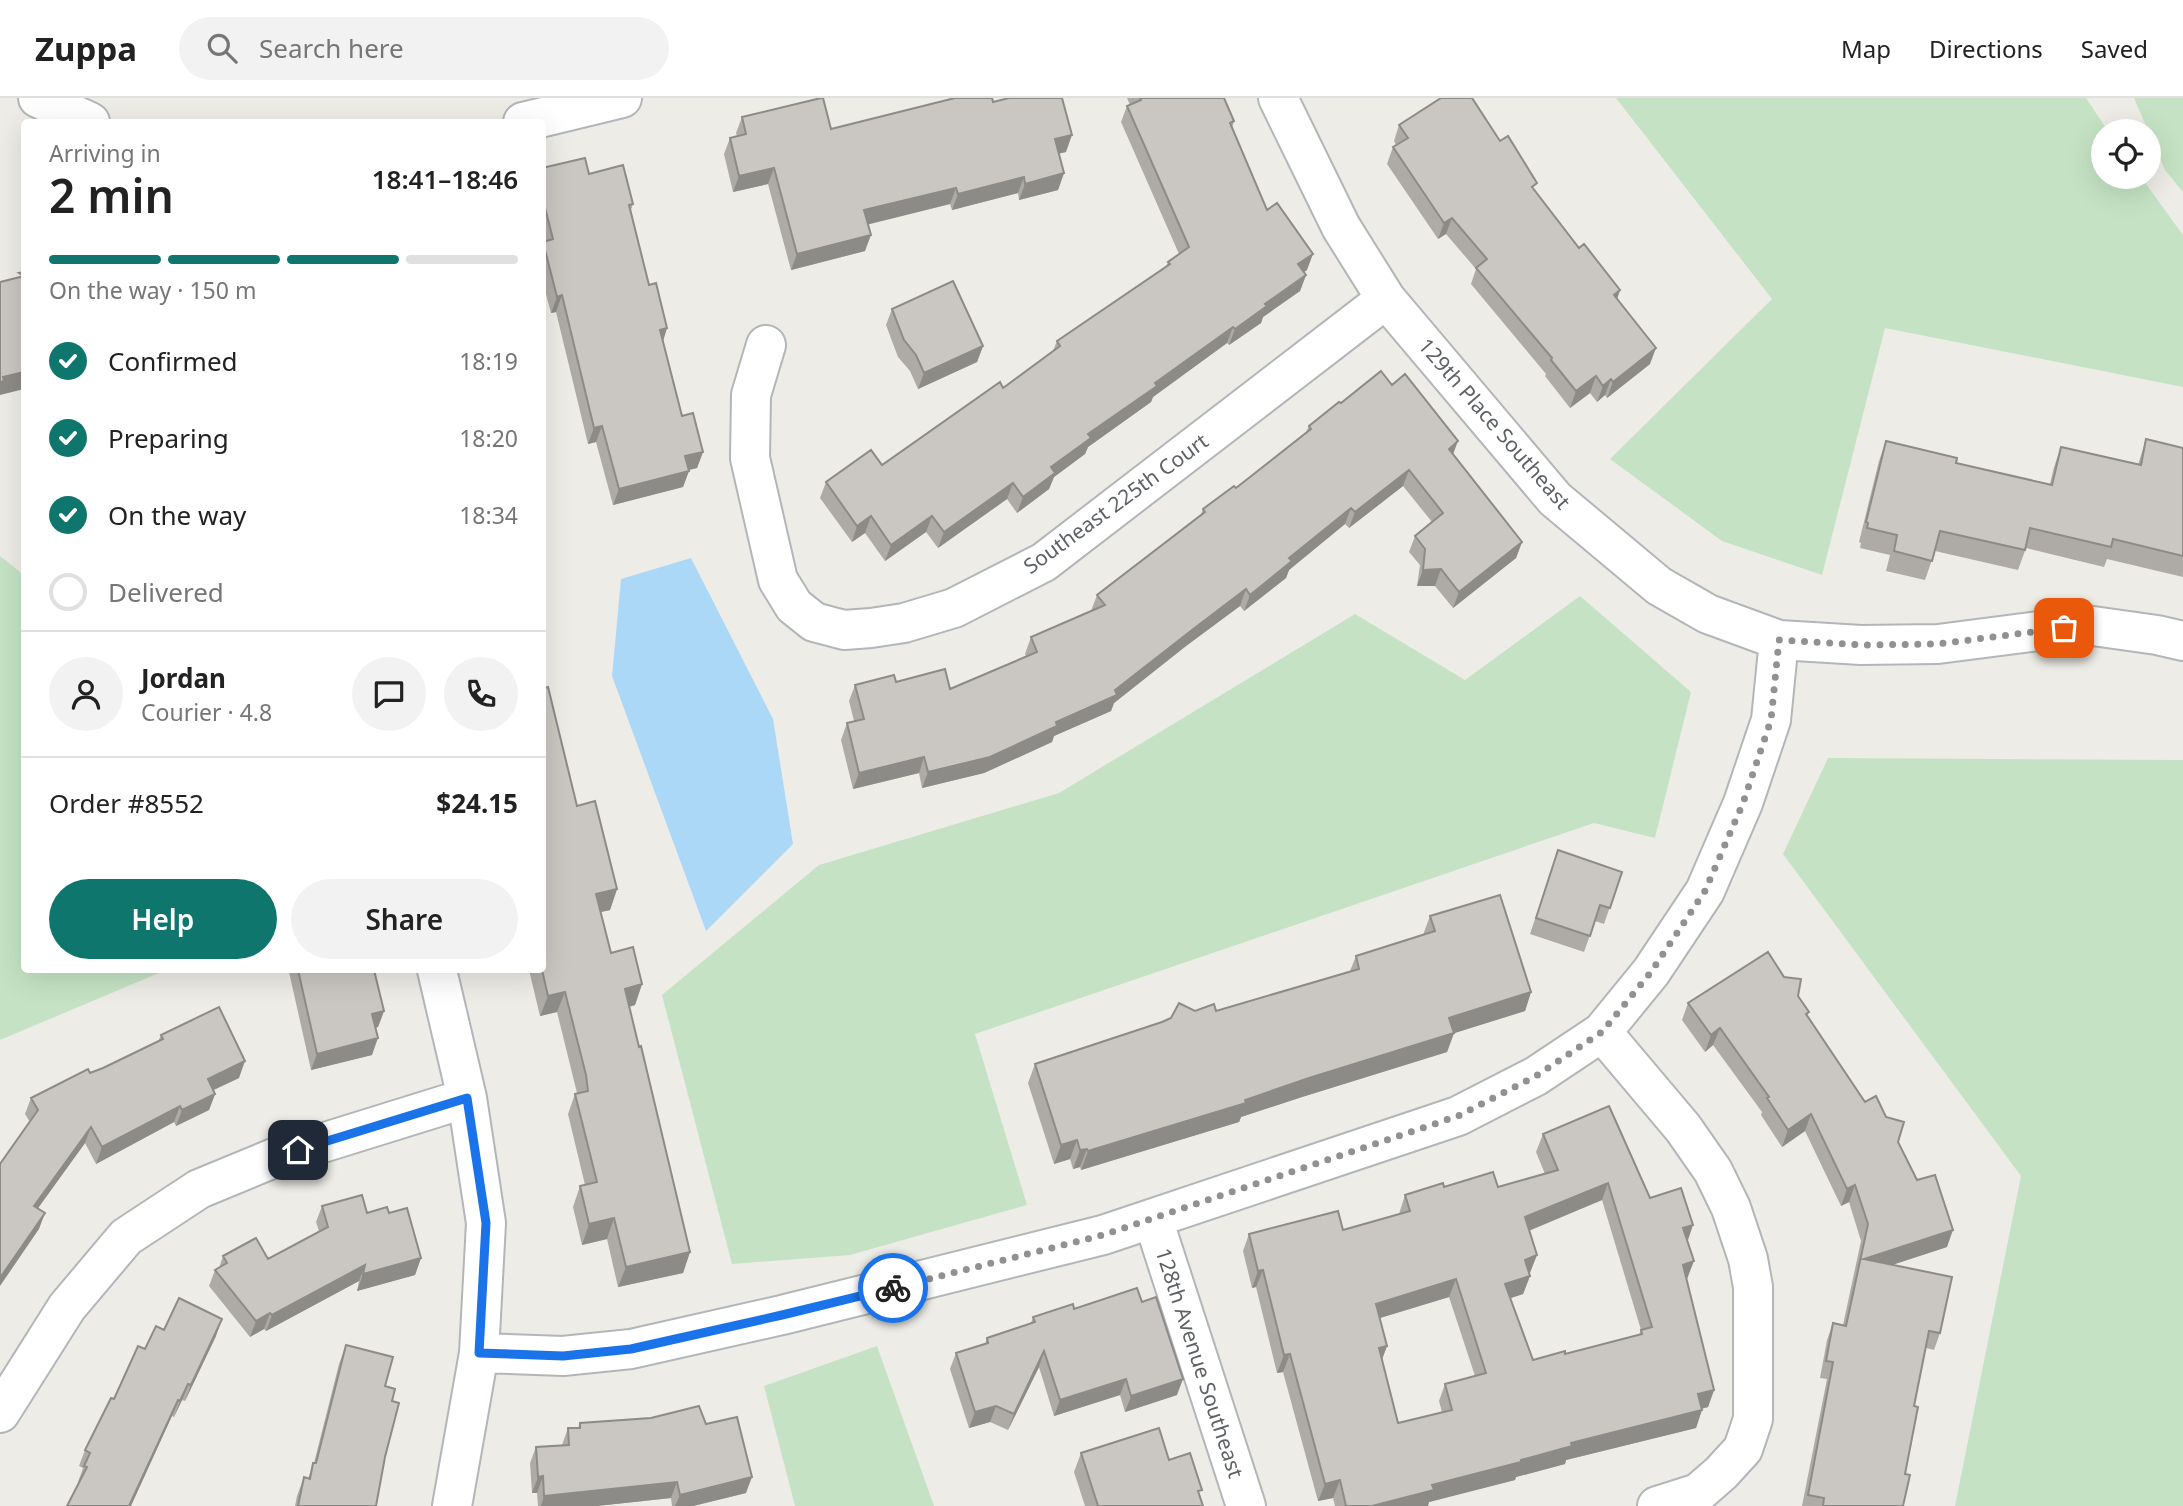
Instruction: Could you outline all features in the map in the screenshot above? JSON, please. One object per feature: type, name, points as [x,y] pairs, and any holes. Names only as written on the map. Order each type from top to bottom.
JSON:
[{"type":"street","points":[[38,98],[84,119]]},
{"type":"street","points":[[535,119],[622,98]]},
{"type":"street","name":"129th Place Southeast","points":[[1278,98],[1341,227],[1386,299],[1555,499],[1659,586],[1708,614],[1779,640],[1861,645],[1938,644],[2086,625],[2183,641]]},
{"type":"street","name":"Southeast 225th Court","points":[[766,345],[751,395],[750,458],[778,580],[794,606],[814,622],[844,630],[871,628],[904,623],[954,608],[1045,562],[1386,299]]},
{"type":"street","points":[[479,1353],[563,1356],[631,1349],[782,1315],[1103,1235],[1458,1116],[1536,1076],[1602,1032],[1651,972],[1705,891],[1743,803],[1771,720],[1779,640]]},
{"type":"street","points":[[438,973],[467,1098],[486,1223],[479,1353],[452,1506]]},
{"type":"street","points":[[1602,1032],[1683,1128],[1713,1171],[1731,1208],[1748,1259],[1753,1287],[1753,1419],[1743,1450],[1721,1474],[1698,1493],[1657,1506]]},
{"type":"street","points":[[0,1413],[67,1307],[126,1237],[199,1189],[274,1158],[467,1098]]},
{"type":"street","name":"128th Avenue Southeast","points":[[1153,1219],[1246,1506]]},
{"type":"green space","points":[[1616,98],[2086,98],[2100,119],[2091,119],[2091,189],[2150,189],[2183,235],[2183,387],[1885,328],[1822,575],[1722,541],[1610,459],[1772,299]]},
{"type":"green space","points":[[2134,98],[2183,98],[2183,192],[2161,161],[2161,119],[2143,119]]},
{"type":"green space","points":[[0,556],[21,573],[21,973],[159,973],[0,1040]]},
{"type":"green space","points":[[1580,596],[1691,692],[1655,838],[1594,823],[975,1034],[1027,1205],[850,1255],[732,1264],[662,995],[819,865],[1059,793],[1355,614],[1465,680]]},
{"type":"green space","points":[[1828,758],[2183,760],[2183,1506],[1955,1506],[2021,1176],[1783,854]]},
{"type":"green space","points":[[877,1346],[934,1506],[795,1506],[764,1386]]},
{"type":"water","points":[[691,558],[773,719],[793,844],[706,931],[612,676],[621,579]]},
{"type":"building","points":[[823,98],[831,129],[955,98],[992,98],[993,102],[1009,98],[1062,98],[1072,135],[1055,139],[1064,173],[1025,184],[1024,177],[958,194],[956,188],[864,210],[871,235],[797,254],[774,168],[739,176],[730,138],[746,134],[742,117]]},
{"type":"building","points":[[1140,98],[1224,98],[1234,121],[1230,123],[1267,210],[1277,203],[1313,254],[1298,264],[1306,275],[1088,434],[1091,438],[1051,467],[1055,473],[1023,497],[1013,483],[944,532],[932,516],[891,545],[871,516],[857,526],[826,482],[871,450],[882,465],[1000,382],[1003,388],[1060,346],[1057,341],[1170,264],[1168,262],[1189,247],[1127,106],[1141,100]]},
{"type":"building","points":[[1441,98],[1472,98],[1500,141],[1508,136],[1537,183],[1532,187],[1579,248],[1584,244],[1620,290],[1614,295],[1656,348],[1613,382],[1611,379],[1603,386],[1596,376],[1576,391],[1552,358],[1476,268],[1487,259],[1452,218],[1444,223],[1393,147],[1408,138],[1399,125]]},
{"type":"building","points":[[585,158],[589,174],[623,165],[633,204],[629,205],[649,285],[656,283],[667,328],[660,330],[682,416],[693,413],[703,452],[685,456],[689,471],[619,489],[602,426],[594,428],[562,295],[557,297],[546,254],[546,241],[553,239],[546,212],[546,167]]},
{"type":"building","points":[[21,277],[21,373],[3,377],[4,381],[0,382],[0,282]]},
{"type":"building","points":[[953,281],[983,346],[924,373],[916,355],[904,340],[892,309]]},
{"type":"building","points":[[1381,371],[1392,385],[1405,374],[1458,441],[1449,449],[1522,542],[1459,592],[1441,569],[1423,570],[1425,549],[1415,536],[1443,513],[1409,470],[1355,512],[1351,508],[1289,558],[1292,561],[1250,595],[1246,589],[1192,630],[1115,690],[1117,695],[1056,722],[1057,726],[990,757],[928,772],[924,757],[859,773],[847,723],[864,719],[855,685],[894,675],[896,682],[945,669],[950,689],[1037,652],[1031,637],[1105,605],[1097,595],[1205,512],[1203,509],[1234,486],[1236,488],[1311,429],[1309,426]]},
{"type":"building","points":[[2146,439],[2183,448],[2183,556],[2113,539],[2111,547],[2030,528],[2025,550],[1940,531],[1932,561],[1894,551],[1897,535],[1867,528],[1866,522],[1886,441],[1957,458],[1956,463],[2052,485],[2061,447],[2141,465]]},
{"type":"building","points":[[548,687],[577,806],[595,801],[617,889],[596,894],[611,953],[633,947],[642,984],[625,989],[690,1252],[626,1267],[614,1218],[589,1224],[580,1186],[597,1182],[575,1094],[588,1091],[586,1075],[565,992],[548,996],[543,973],[546,973]]},
{"type":"building","points":[[1558,850],[1622,872],[1610,908],[1600,905],[1590,936],[1536,918]]},
{"type":"building","points":[[1500,895],[1531,992],[1449,1018],[1454,1033],[1309,1078],[1245,1100],[1246,1103],[1088,1151],[1080,1150],[1077,1140],[1061,1145],[1035,1064],[1162,1022],[1171,1018],[1179,1003],[1195,1011],[1214,1004],[1216,1011],[1359,969],[1356,956],[1435,931],[1430,916]]},
{"type":"building","points":[[1768,952],[1784,977],[1801,979],[1798,996],[1809,1012],[1806,1014],[1865,1102],[1876,1096],[1886,1117],[1904,1122],[1898,1142],[1917,1180],[1935,1175],[1953,1230],[1864,1259],[1952,1277],[1940,1333],[1929,1331],[1914,1406],[1918,1407],[1905,1474],[1910,1475],[1903,1506],[1823,1506],[1824,1498],[1808,1495],[1833,1362],[1826,1361],[1833,1323],[1846,1326],[1868,1224],[1855,1185],[1847,1189],[1811,1114],[1788,1130],[1767,1098],[1769,1097],[1720,1028],[1711,1035],[1688,1003]]},
{"type":"building","points":[[299,973],[375,973],[384,1011],[372,1014],[378,1038],[317,1054]]},
{"type":"building","points":[[219,1007],[245,1061],[208,1079],[215,1094],[182,1110],[180,1106],[102,1147],[91,1127],[34,1206],[45,1213],[0,1278],[0,1164],[38,1110],[31,1098],[88,1069],[90,1073],[103,1068],[163,1039],[161,1035]]},
{"type":"building","points":[[1609,1106],[1650,1198],[1681,1188],[1693,1225],[1683,1228],[1694,1261],[1683,1265],[1714,1390],[1698,1394],[1702,1410],[1571,1443],[1572,1446],[1521,1462],[1432,1485],[1434,1490],[1372,1506],[1346,1506],[1340,1480],[1325,1484],[1290,1354],[1284,1355],[1263,1270],[1258,1271],[1249,1234],[1338,1211],[1343,1230],[1410,1211],[1405,1195],[1443,1183],[1444,1187],[1493,1172],[1498,1187],[1558,1170],[1543,1134]],"holes":[[[1608,1183],[1652,1327],[1641,1330],[1642,1334],[1533,1360],[1505,1284],[1530,1276],[1525,1260],[1537,1255],[1525,1217]],[[1456,1279],[1486,1373],[1445,1384],[1452,1410],[1398,1423],[1379,1348],[1387,1346],[1376,1304]]]},
{"type":"building","points":[[362,1195],[367,1213],[387,1207],[389,1213],[407,1208],[421,1258],[363,1274],[365,1265],[256,1321],[215,1270],[227,1263],[223,1256],[256,1238],[268,1259],[328,1227],[322,1206]]},
{"type":"building","points":[[1137,1288],[1142,1302],[1156,1297],[1183,1379],[1131,1396],[1126,1379],[1060,1400],[1044,1351],[1014,1414],[996,1406],[975,1412],[956,1353],[988,1343],[987,1338],[1035,1322],[1033,1317],[1073,1304],[1074,1309]]},
{"type":"building","points":[[179,1298],[222,1319],[191,1385],[188,1384],[180,1401],[178,1400],[129,1506],[67,1506],[87,1467],[84,1466],[90,1453],[85,1450],[111,1398],[114,1399],[138,1346],[145,1349],[156,1326],[164,1330]]},
{"type":"building","points":[[346,1345],[393,1357],[385,1386],[395,1389],[392,1401],[399,1403],[376,1506],[298,1506],[304,1477],[310,1479],[313,1463],[316,1463]]},
{"type":"building","points":[[699,1406],[706,1424],[737,1417],[752,1477],[680,1495],[677,1482],[544,1496],[543,1476],[538,1477],[536,1447],[569,1445],[568,1428],[580,1428],[580,1423],[651,1418]]},
{"type":"building","points":[[1159,1428],[1169,1460],[1190,1453],[1202,1490],[1198,1491],[1203,1506],[1098,1506],[1081,1453]]},
{"type":"way so far","points":[[893,1288],[1103,1235],[1260,1184],[1458,1116],[1536,1076],[1602,1032],[1651,972],[1705,891],[1743,803],[1771,720],[1779,640],[1861,645],[1938,644],[2064,628]]},
{"type":"route","points":[[298,1150],[467,1098],[486,1223],[479,1353],[563,1356],[631,1349],[893,1288]]}]
